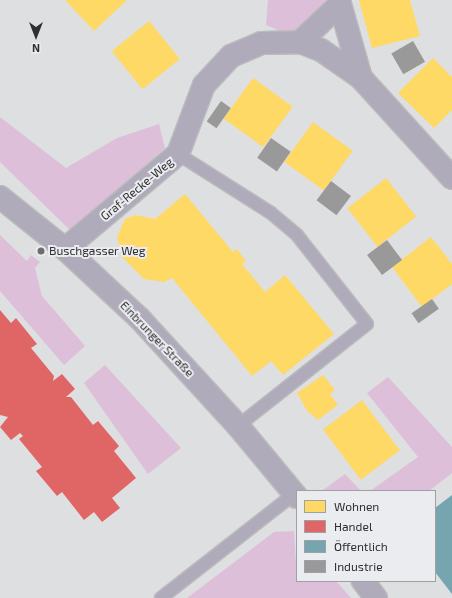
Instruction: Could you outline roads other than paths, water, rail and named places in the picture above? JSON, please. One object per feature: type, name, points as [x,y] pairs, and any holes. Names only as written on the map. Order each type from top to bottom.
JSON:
[{"type":"street","name":"Graf-Recke-Weg","points":[[300,42],[339,2],[361,78]]},
{"type":"street","name":"Graf-Recke-Weg","points":[[65,250],[178,154],[204,85],[220,65],[261,43],[300,42],[321,50],[361,78],[452,178]]},
{"type":"street","name":"Einbrunger Straße","points":[[0,197],[65,250],[140,319],[238,426],[296,496]]},
{"type":"street","points":[[364,582],[376,598]]},
{"type":"lane","points":[[178,154],[271,213],[297,235],[367,324],[238,426]]},
{"type":"lane","points":[[161,598],[296,496]]},
{"type":"place","name":"Buschgasser Weg","points":[[41,251]]}]
